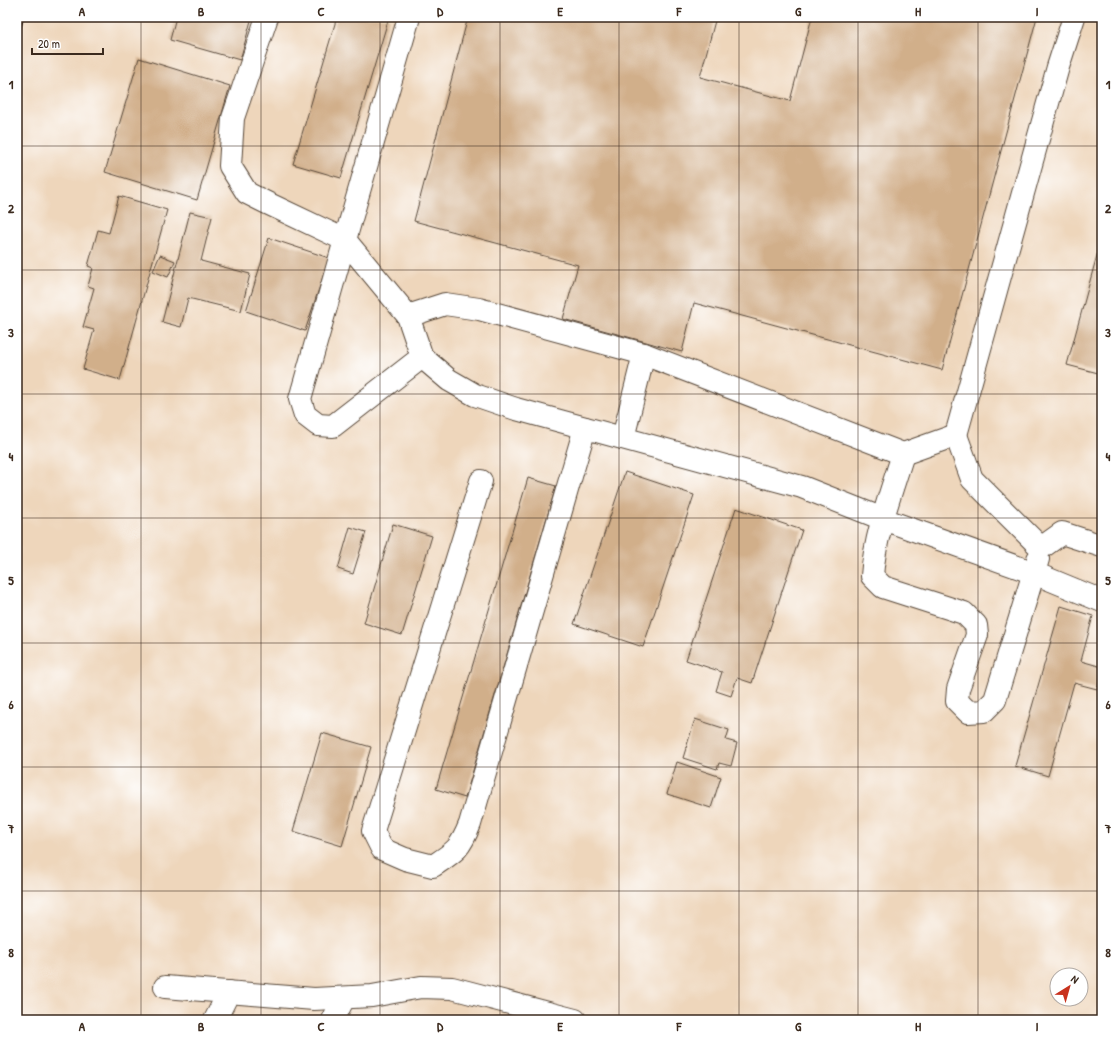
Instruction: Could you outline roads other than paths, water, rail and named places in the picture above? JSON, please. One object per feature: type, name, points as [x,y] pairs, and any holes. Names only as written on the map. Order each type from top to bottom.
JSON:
[{"type":"lane","points":[[267,17],[233,118],[230,166],[247,192],[345,240],[408,316],[422,357],[449,380],[475,395],[516,410],[802,487],[883,519],[1034,573],[1102,601]]},
{"type":"lane","points":[[410,17],[300,400],[305,415],[318,425],[333,426],[422,357]]},
{"type":"lane","points":[[1041,548],[972,479],[956,435],[1058,67],[1074,17]]},
{"type":"lane","points":[[408,316],[445,304],[479,309],[644,354],[903,454],[956,435]]},
{"type":"lane","points":[[623,438],[644,354]]},
{"type":"lane","points":[[482,481],[373,831],[382,849],[405,859],[433,866],[452,854],[462,843],[470,824],[585,428]]},
{"type":"lane","points":[[903,454],[883,519],[873,563],[872,576],[883,587],[964,613],[976,625],[977,635],[958,689],[957,701],[968,712],[984,711],[996,700],[1041,548],[1062,533],[1102,546]]},
{"type":"lane","points":[[165,987],[314,999],[372,996],[421,987],[452,988],[570,1019]]},
{"type":"lane","points":[[215,1020],[229,992]]},
{"type":"lane","points":[[333,1020],[344,998]]},
{"type":"railway","points":[[17,37],[23,17]]}]
